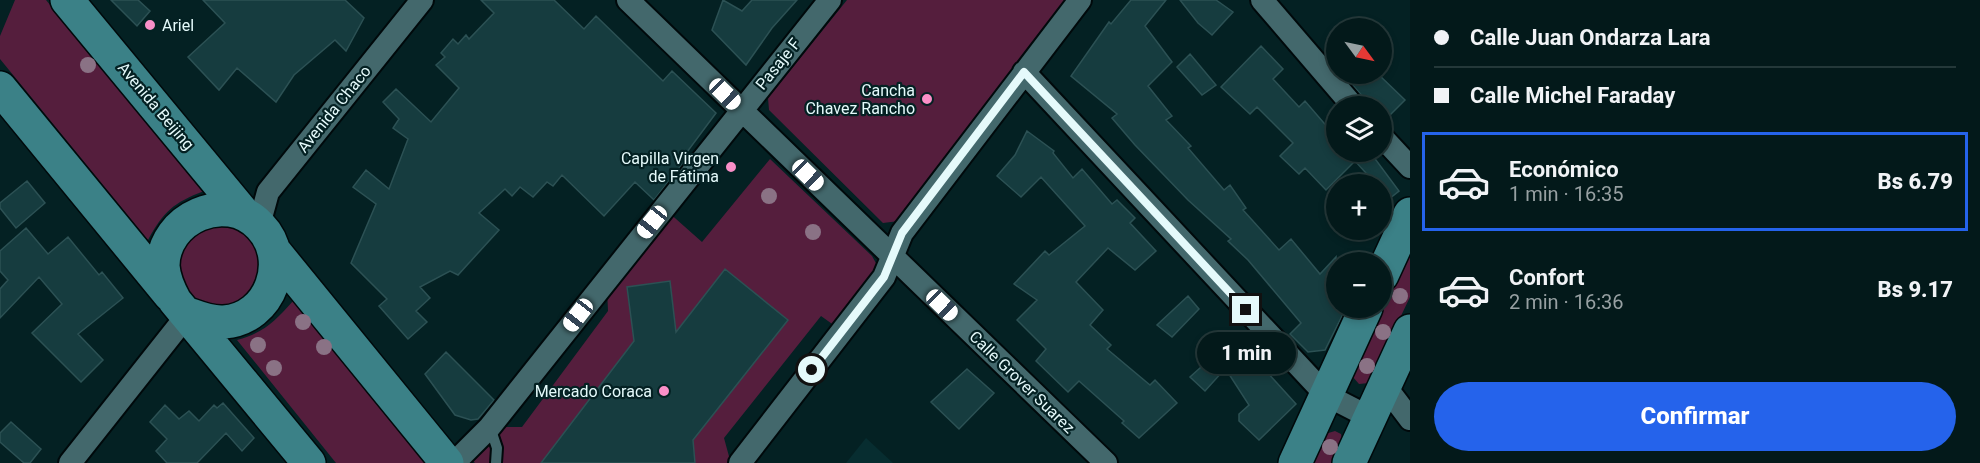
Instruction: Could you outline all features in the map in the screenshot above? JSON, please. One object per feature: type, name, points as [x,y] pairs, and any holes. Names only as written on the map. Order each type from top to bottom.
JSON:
[{"type":"main road","name":"Avenida Beijing","points":[[67,0],[251,219]]},
{"type":"main road","points":[[0,88],[309,463]]},
{"type":"main road","points":[[275,252],[275,276],[269,293],[258,308],[242,318],[224,322],[206,321],[181,308],[166,285],[163,266],[166,247],[176,231],[189,218],[207,211],[225,209],[251,219],[270,240],[275,252],[447,463]]},
{"type":"main road","points":[[1392,253],[1410,214]]},
{"type":"main road","points":[[1295,463],[1361,318]]},
{"type":"main road","points":[[1349,463],[1410,331]]},
{"type":"street","name":"Avenida Chaco","points":[[251,219],[268,192],[422,0]]},
{"type":"street","name":"Calle Grover Suarez","points":[[628,0],[1106,463]]},
{"type":"street","name":"Pasaje F","points":[[454,463],[489,426],[830,0]]},
{"type":"street","points":[[740,463],[884,277],[902,233],[1080,0]]},
{"type":"street","points":[[1262,0],[1344,96]]},
{"type":"street","points":[[1024,72],[1326,395],[1371,417]]},
{"type":"street","points":[[1392,147],[1410,166]]},
{"type":"street","points":[[70,463],[181,308]]},
{"type":"street","points":[[1385,386],[1410,419]]},
{"type":"lane","points":[[489,426],[497,448],[496,463]]},
{"type":"shaded area","points":[[15,0],[46,0],[204,191],[170,209],[148,240],[0,59],[0,36]]},
{"type":"shaded area","points":[[847,0],[1068,0],[899,221],[883,223],[769,110],[768,98]]},
{"type":"shaded area","points":[[770,159],[872,256],[877,265],[874,277],[835,326],[821,316],[724,438],[730,460],[727,463],[695,463],[693,440],[788,320],[725,270],[676,332],[670,281],[628,287],[634,341],[541,463],[475,463],[473,461],[502,427],[522,427],[608,311],[607,289],[667,211],[702,242]]},
{"type":"shaded area","points":[[220,225],[236,228],[249,237],[258,250],[261,266],[258,282],[249,295],[236,304],[220,307],[204,304],[191,295],[182,282],[179,266],[182,250],[191,237],[204,228]]},
{"type":"shaded area","points":[[1410,248],[1410,297],[1369,383],[1359,384],[1352,376],[1354,366],[1377,318],[1392,318],[1392,286]]},
{"type":"shaded area","points":[[293,301],[427,463],[336,463],[237,340],[268,325]]},
{"type":"shaded area","points":[[1335,431],[1341,434],[1342,439],[1333,463],[1311,463],[1325,434]]},
{"type":"shaded area","points":[[866,438],[893,463],[846,463]]},
{"type":"building","points":[[111,0],[138,0],[150,11],[137,26]]},
{"type":"building","points":[[203,0],[345,0],[364,18],[346,51],[335,40],[294,75],[276,102],[237,68],[219,90],[188,57],[225,23]]},
{"type":"building","points":[[481,0],[554,0],[584,29],[596,16],[663,81],[672,71],[716,113],[684,156],[687,158],[654,200],[635,182],[604,216],[562,175],[553,186],[547,182],[533,197],[520,187],[512,196],[505,189],[479,213],[499,230],[458,275],[450,271],[420,287],[430,298],[416,311],[427,322],[408,339],[379,306],[387,299],[351,263],[376,204],[353,187],[366,170],[389,189],[408,139],[393,128],[399,119],[383,102],[396,89],[431,122],[459,88],[436,65],[445,57],[441,53],[453,39],[458,44],[466,35],[469,39],[494,13]]},
{"type":"building","points":[[723,0],[742,11],[752,0],[797,0],[772,28],[746,65],[712,30]]},
{"type":"building","points":[[1131,0],[1166,0],[1145,26],[1172,62],[1148,86],[1172,116],[1166,120],[1191,146],[1188,148],[1224,190],[1230,185],[1246,208],[1243,210],[1279,250],[1291,239],[1320,274],[1326,268],[1326,318],[1341,318],[1325,350],[1308,352],[1290,334],[1301,323],[1248,260],[1228,241],[1231,239],[1188,200],[1135,145],[1112,118],[1117,114],[1071,76],[1109,22],[1111,24]]},
{"type":"building","points":[[1180,0],[1216,0],[1233,12],[1212,35],[1198,23]]},
{"type":"building","points":[[1261,46],[1283,69],[1273,79],[1299,107],[1305,101],[1326,125],[1326,162],[1354,162],[1342,174],[1326,174],[1326,190],[1305,168],[1299,174],[1280,156],[1293,143],[1257,107],[1250,114],[1221,87]]},
{"type":"building","points":[[1190,54],[1216,85],[1202,95],[1177,67]]},
{"type":"building","points":[[1352,84],[1388,84],[1405,100],[1392,113],[1392,96],[1362,96]]},
{"type":"building","points":[[1027,131],[1054,151],[1053,153],[1073,178],[1082,169],[1112,204],[1117,200],[1135,218],[1130,223],[1156,251],[1135,270],[1108,248],[1076,282],[1103,310],[1090,325],[1111,345],[1107,349],[1150,385],[1155,380],[1177,403],[1139,438],[1122,423],[1124,421],[1079,381],[1068,392],[1036,361],[1046,349],[1017,320],[1037,300],[1014,284],[1045,251],[1049,255],[1085,226],[1041,177],[1021,197],[997,176],[1015,155]]},
{"type":"building","points":[[1356,162],[1377,162],[1386,174],[1367,174]]},
{"type":"building","points":[[27,181],[45,203],[16,228],[0,208],[0,203]]},
{"type":"building","points":[[1392,182],[1399,191],[1392,197]]},
{"type":"building","points":[[26,228],[48,254],[68,237],[99,275],[102,272],[123,298],[78,334],[103,360],[81,382],[32,333],[62,304],[39,277],[0,318],[0,289],[8,280],[0,271],[0,251]]},
{"type":"building","name":"Mercado Coraca","points":[[725,269],[788,320],[693,440],[695,463],[541,463],[634,341],[627,287],[670,281],[676,332]]},
{"type":"building","points":[[1188,296],[1199,309],[1172,337],[1157,325]]},
{"type":"building","points":[[1248,348],[1269,369],[1266,371],[1296,404],[1259,440],[1239,421],[1239,414],[1249,405],[1227,371]]},
{"type":"building","points":[[446,352],[494,400],[478,419],[471,420],[455,415],[425,374]]},
{"type":"building","points":[[1211,358],[1223,371],[1205,391],[1190,377]]},
{"type":"building","points":[[967,369],[994,393],[959,429],[931,402]]},
{"type":"building","points":[[223,403],[254,438],[242,451],[226,433],[197,463],[167,463],[156,451],[167,439],[150,422],[165,405],[179,419],[189,411],[199,421],[214,405],[217,408]]},
{"type":"building","points":[[11,422],[41,449],[30,463],[24,463],[0,442],[0,433]]},
{"type":"place","name":"Ariel","points":[[150,25]]},
{"type":"place","name":"Cancha Chavez Rancho","points":[[927,99]]},
{"type":"place","name":"Capilla Virgen de Fátima","points":[[731,167]]},
{"type":"place","name":"Mercado Coraca","points":[[664,391]]},
{"type":"route","points":[[812,370],[884,277],[902,233],[1024,72],[1246,310]]}]
